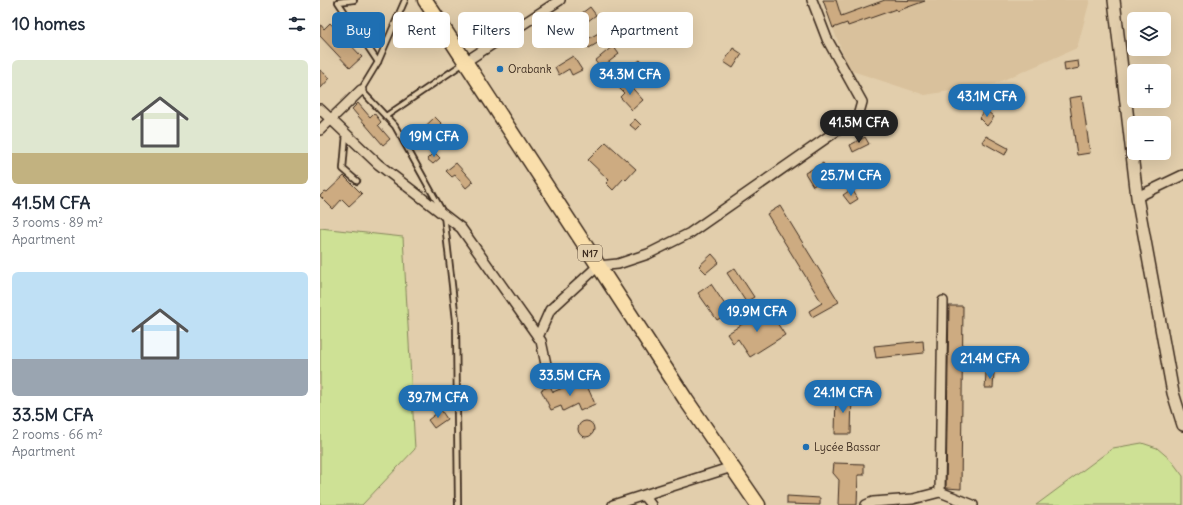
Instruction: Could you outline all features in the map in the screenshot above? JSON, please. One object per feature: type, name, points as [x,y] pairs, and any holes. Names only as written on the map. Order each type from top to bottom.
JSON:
[{"type":"main road","name":"N17","points":[[425,0],[686,400],[758,505]]},
{"type":"street","points":[[466,62],[560,0]]},
{"type":"street","points":[[538,337],[550,310],[598,266],[618,264],[648,254],[690,233],[858,116],[862,102],[827,39],[812,0]]},
{"type":"street","points":[[1114,0],[1137,197],[1173,393],[1183,425]]},
{"type":"street","points":[[320,130],[361,90]]},
{"type":"street","points":[[320,109],[378,164],[461,228],[541,341],[546,369]]},
{"type":"street","points":[[1137,197],[1183,175]]},
{"type":"street","points":[[940,492],[943,301]]},
{"type":"street","points":[[613,505],[647,502],[732,467]]},
{"type":"street","points":[[866,505],[873,502],[912,499],[940,492],[973,505]]},
{"type":"lane","points":[[354,0],[338,2],[378,62]]},
{"type":"lane","points":[[405,0],[378,62],[361,90],[395,126],[444,215],[456,320],[458,505]]},
{"type":"lane","points":[[386,116],[466,62]]},
{"type":"lane","points":[[346,133],[343,168],[357,181]]},
{"type":"shaded area","points":[[822,0],[1090,0],[1077,48],[994,84],[925,95],[849,70]]},
{"type":"green space","points":[[320,228],[403,237],[415,449],[362,505],[320,505]]},
{"type":"green space","points":[[1142,443],[1157,448],[1171,460],[1183,476],[1183,505],[1036,505],[1113,448]]},
{"type":"building","points":[[823,0],[836,0],[841,16],[885,0],[925,1],[897,11],[896,9],[848,26],[847,23],[833,28]]},
{"type":"building","points":[[590,7],[596,15],[589,20],[589,12],[583,12]]},
{"type":"building","points":[[330,23],[332,25],[332,48],[354,48],[362,57],[350,68],[320,36],[320,24],[324,29]]},
{"type":"building","points":[[597,34],[597,43],[589,48],[589,38]]},
{"type":"building","points":[[611,48],[614,48],[619,54],[601,68],[595,61]]},
{"type":"building","points":[[733,48],[742,54],[733,68],[724,62]]},
{"type":"building","points":[[573,56],[582,70],[572,75],[569,69],[559,75],[555,67]]},
{"type":"building","points":[[640,60],[645,66],[634,76],[628,69]]},
{"type":"building","points":[[1078,61],[1079,68],[1065,71],[1064,63]]},
{"type":"building","points":[[661,69],[670,77],[665,83],[656,75]]},
{"type":"building","points":[[320,70],[330,78],[320,89]]},
{"type":"building","points":[[625,80],[643,100],[632,110],[620,97],[624,93],[618,87]]},
{"type":"building","points":[[1082,96],[1090,153],[1077,155],[1069,98]]},
{"type":"building","points":[[358,103],[370,117],[374,113],[381,122],[378,125],[390,139],[383,145],[352,109]]},
{"type":"building","points":[[986,110],[994,117],[987,126],[979,118]]},
{"type":"building","points":[[435,117],[448,130],[432,147],[418,133]]},
{"type":"building","points":[[635,119],[641,125],[636,130],[630,125]]},
{"type":"building","points":[[986,136],[1008,148],[1005,155],[982,142]]},
{"type":"building","points":[[865,137],[869,144],[853,152],[850,145]]},
{"type":"building","points":[[606,142],[636,169],[626,180],[624,178],[613,190],[606,183],[609,180],[588,160]]},
{"type":"building","points":[[434,152],[440,158],[433,164],[427,159]]},
{"type":"building","points":[[456,163],[473,182],[466,188],[455,175],[452,177],[446,171]]},
{"type":"building","points":[[823,163],[830,176],[813,186],[805,173]]},
{"type":"building","points":[[344,176],[362,194],[349,206],[342,199],[333,209],[320,196],[325,191],[327,192]]},
{"type":"building","points":[[852,189],[858,199],[850,204],[843,195]]},
{"type":"building","points":[[780,206],[839,302],[812,317],[809,311],[822,303],[767,214]]},
{"type":"building","points":[[712,254],[719,262],[706,273],[699,266]]},
{"type":"building","points":[[735,268],[754,297],[746,302],[727,273]]},
{"type":"building","points":[[711,284],[730,312],[717,320],[698,293]]},
{"type":"building","points":[[949,306],[963,306],[961,489],[946,488]]},
{"type":"building","points":[[767,308],[785,335],[750,357],[738,339],[733,343],[727,334]]},
{"type":"building","points":[[923,341],[924,353],[876,358],[874,346]]},
{"type":"building","points":[[986,373],[994,373],[993,388],[985,388]]},
{"type":"building","points":[[584,379],[595,404],[580,411],[577,404],[563,411],[561,406],[551,410],[541,390],[550,386],[553,392]]},
{"type":"building","points":[[836,394],[852,395],[851,434],[835,434]]},
{"type":"building","points":[[441,410],[447,419],[434,428],[428,420]]},
{"type":"building","points":[[583,421],[589,421],[594,426],[592,435],[589,437],[583,437],[578,432],[578,426]]},
{"type":"building","points":[[834,463],[864,464],[864,475],[858,475],[857,505],[838,505],[839,480],[833,473]]},
{"type":"building","points":[[787,496],[820,498],[820,505],[787,504]]},
{"type":"place","name":"Orabank","points":[[500,69]]},
{"type":"place","name":"Lycée Bassar","points":[[806,447]]}]
